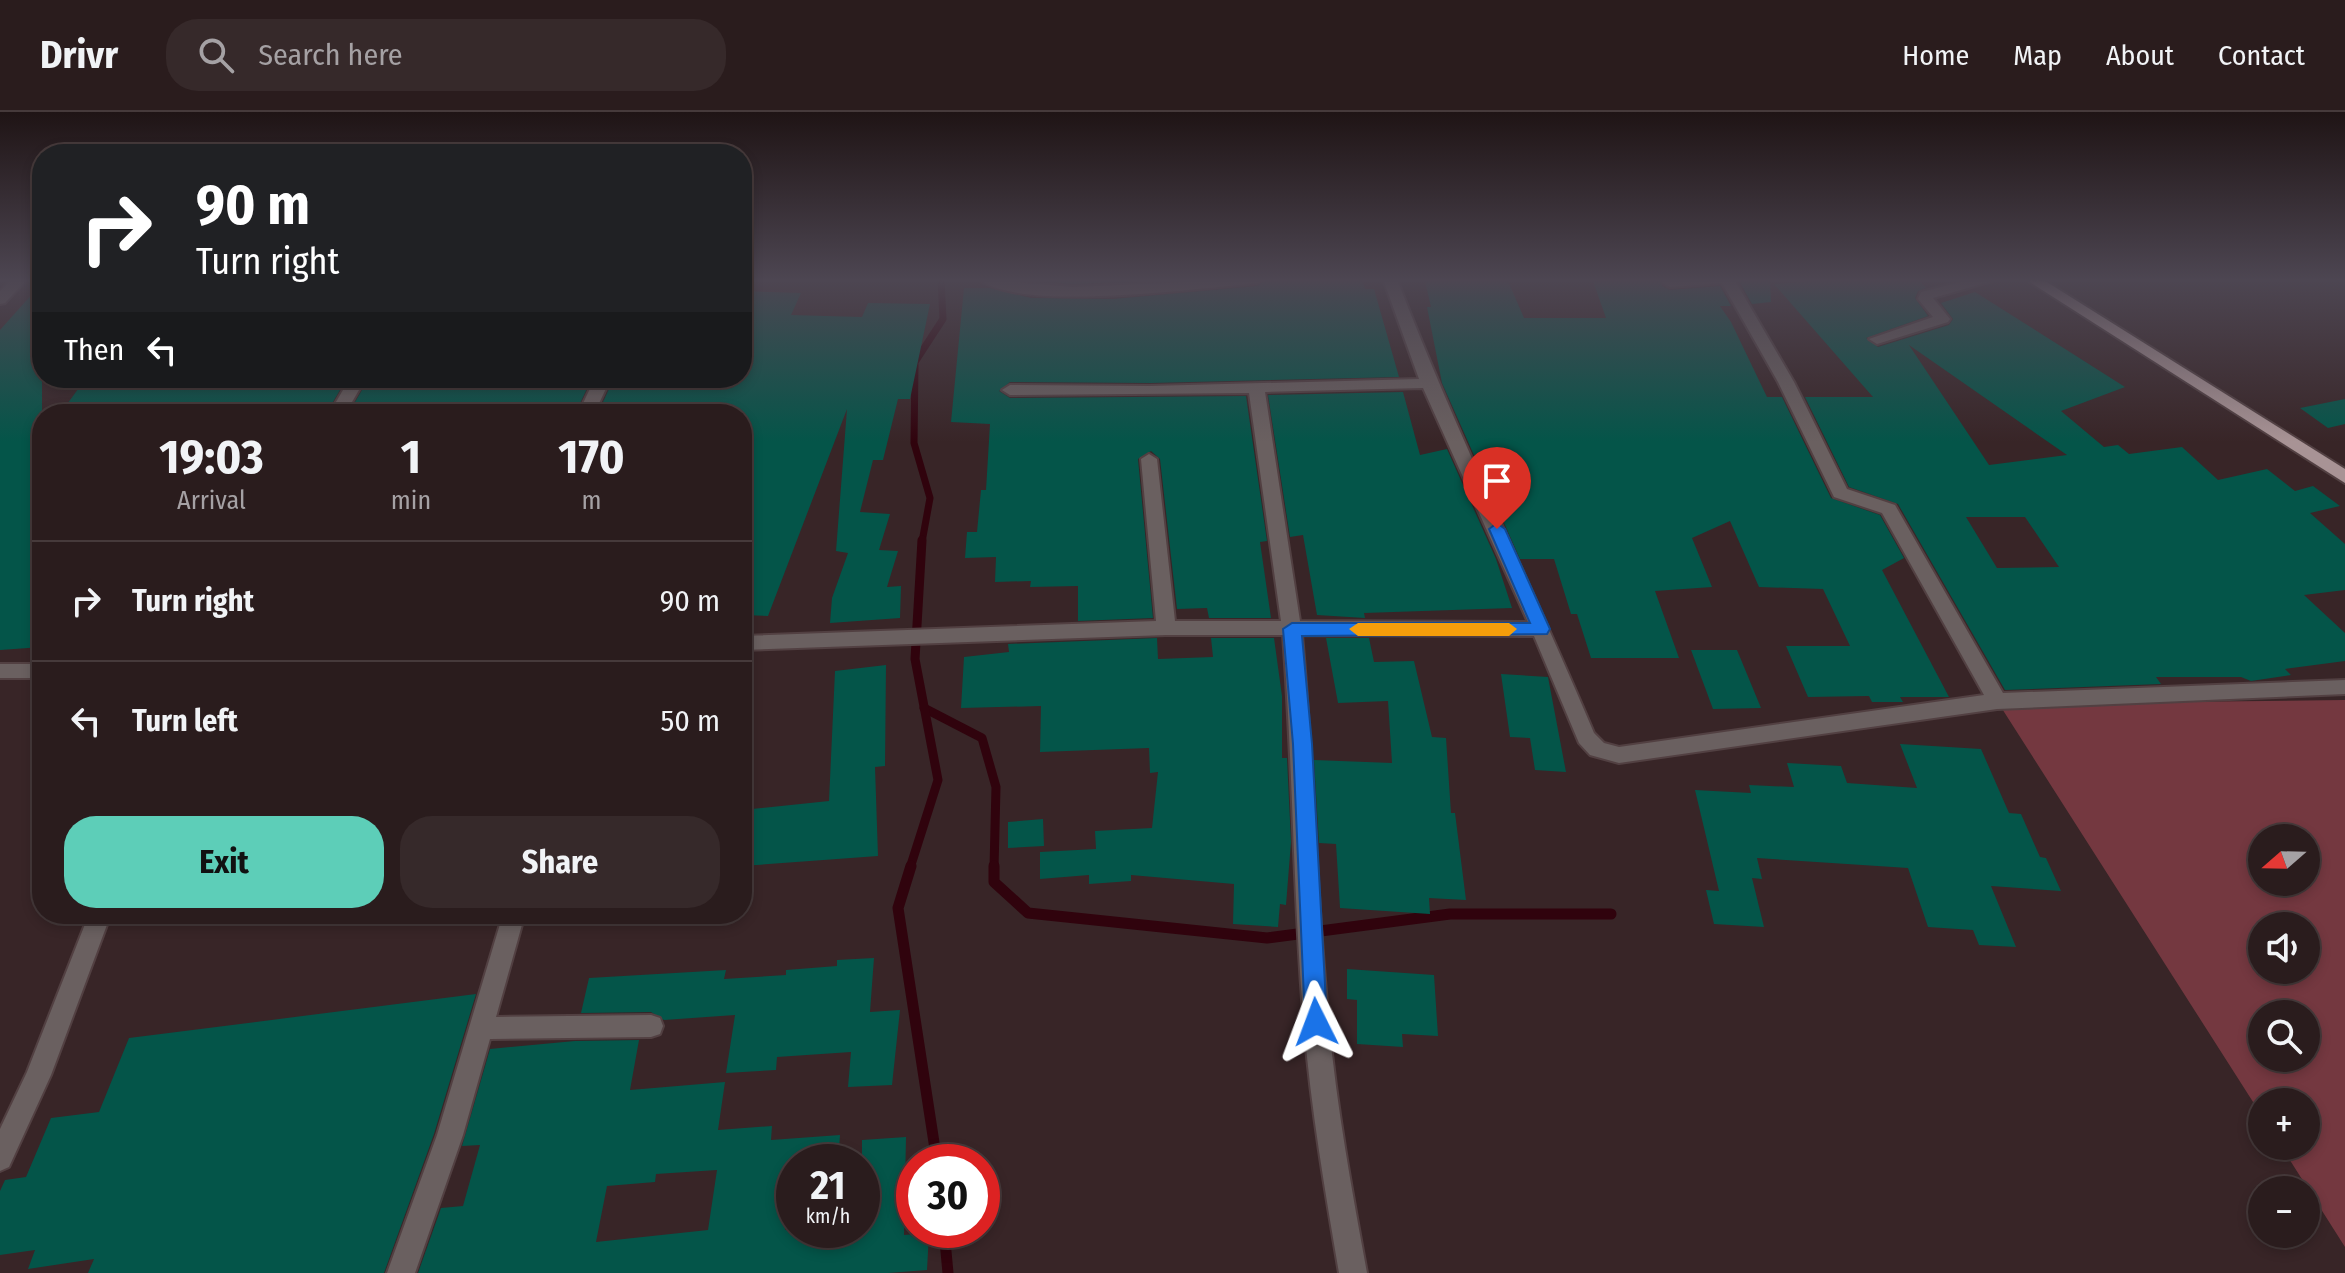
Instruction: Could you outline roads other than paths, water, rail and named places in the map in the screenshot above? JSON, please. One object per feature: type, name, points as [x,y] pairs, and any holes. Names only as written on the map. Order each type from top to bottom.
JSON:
[{"type":"main road","points":[[2118,333],[2345,477]]},
{"type":"street","points":[[1410,333],[1429,383],[1541,629],[1589,743],[1619,755],[1997,701],[2345,687]]},
{"type":"street","points":[[1759,333],[1840,493],[1852,500],[1870,501],[1889,509],[1997,701]]},
{"type":"street","points":[[1877,339],[1896,333]]},
{"type":"street","points":[[1010,390],[1429,383]]},
{"type":"street","points":[[1256,388],[1292,629],[1302,744],[1312,958],[1326,1117],[1353,1273]]},
{"type":"street","points":[[1149,459],[1166,628]]},
{"type":"street","points":[[752,643],[1166,628],[1541,629]]},
{"type":"street","points":[[0,671],[32,671]]},
{"type":"street","points":[[0,1158],[38,1075],[96,924]]},
{"type":"street","points":[[401,1273],[484,1028],[511,924]]},
{"type":"street","points":[[484,1028],[651,1026]]},
{"type":"waterway","points":[[922,542],[930,498],[914,443],[915,362],[934,333]]},
{"type":"waterway","points":[[922,540],[915,659],[924,708]]},
{"type":"waterway","points":[[910,868],[938,780],[924,708]]},
{"type":"waterway","points":[[924,708],[982,738],[996,787],[994,868]]},
{"type":"waterway","points":[[911,866],[898,908],[934,1144]]},
{"type":"waterway","points":[[994,868],[994,882],[1028,913],[1267,938],[1450,914],[1611,914]]},
{"type":"waterway","points":[[946,1248],[948,1273]]}]
